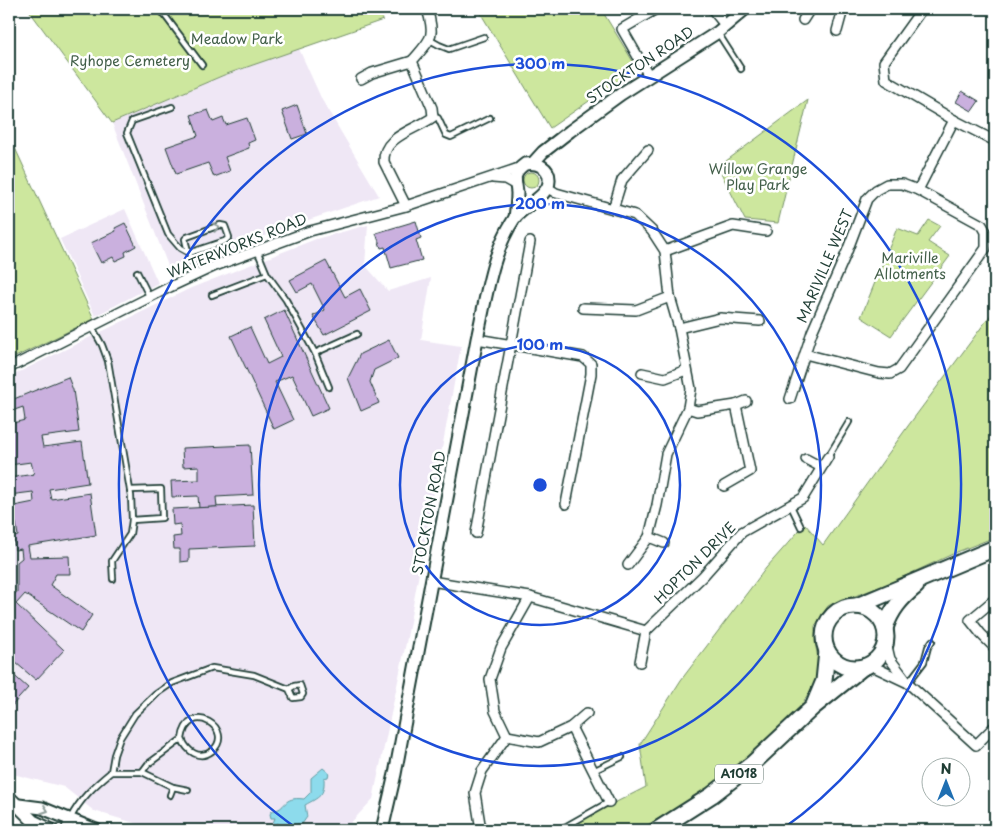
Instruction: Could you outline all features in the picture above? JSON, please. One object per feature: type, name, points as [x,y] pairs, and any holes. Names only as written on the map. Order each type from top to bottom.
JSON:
[{"type":"highway","name":"A1018","points":[[812,708],[824,681],[828,651],[824,637],[827,623],[831,617],[843,608],[857,606],[995,548]]},
{"type":"highway","name":"A1018","points":[[657,830],[696,806],[752,764],[812,708],[880,655],[895,606],[906,594],[929,576]]},
{"type":"highway","points":[[857,606],[872,610],[882,621],[886,635]]},
{"type":"highway","points":[[828,651],[836,662],[842,665],[849,667],[866,666]]},
{"type":"main road","name":"STOCKTON ROAD","points":[[514,218],[516,173],[519,168],[525,164],[533,163],[551,146],[621,94],[721,29],[745,9]]},
{"type":"main road","points":[[548,188],[550,182],[546,170],[551,146]]},
{"type":"main road","points":[[533,163],[546,170]]},
{"type":"main road","points":[[515,186],[526,197],[539,197]]},
{"type":"main road","name":"STOCKTON ROAD","points":[[382,830],[396,774],[491,272],[498,251],[514,218],[548,188]]},
{"type":"main road","points":[[9,797],[33,821],[52,830]]},
{"type":"main road","points":[[19,805],[42,808],[68,825],[96,830]]},
{"type":"main road","name":"STOCKTON ROAD","points":[[374,830],[384,817]]},
{"type":"street","points":[[361,79],[372,73],[412,61],[430,40],[432,28],[427,9]]},
{"type":"street","points":[[650,76],[622,29],[656,9]]},
{"type":"street","points":[[712,9],[721,29]]},
{"type":"street","points":[[803,20],[810,9]]},
{"type":"street","points":[[837,31],[843,9]]},
{"type":"street","points":[[922,9],[884,62],[886,80],[954,120],[995,141]]},
{"type":"street","points":[[406,206],[384,162],[383,154],[389,143],[433,117],[432,108],[412,61]]},
{"type":"street","points":[[918,190],[954,120]]},
{"type":"street","points":[[613,209],[622,180],[648,150]]},
{"type":"street","name":"WATERWORKS ROAD","points":[[9,368],[197,274],[258,250],[310,231],[406,206],[519,168]]},
{"type":"street","name":"WATERWORKS ROAD","points":[[485,178],[505,179],[515,186]]},
{"type":"street","name":"MARIVILLE WEST","points":[[790,399],[805,354],[818,318],[846,254],[867,199],[876,190],[887,184],[902,184],[918,190],[982,225],[986,232],[986,248],[899,369],[890,374],[879,373],[805,354]]},
{"type":"street","points":[[548,188],[556,193],[636,215],[652,231],[665,251],[670,297],[679,328],[690,389],[688,408],[666,454],[657,505],[648,537],[628,565]]},
{"type":"street","points":[[665,251],[733,226],[766,231]]},
{"type":"street","points":[[476,533],[530,242]]},
{"type":"street","points":[[583,308],[636,310],[670,297]]},
{"type":"street","points":[[679,328],[720,318],[760,321]]},
{"type":"street","points":[[477,339],[583,357],[590,364],[591,374],[566,504]]},
{"type":"street","points":[[642,373],[665,378],[686,370]]},
{"type":"street","points":[[688,408],[697,411],[736,405],[746,401]]},
{"type":"street","points":[[724,486],[750,471],[736,405]]},
{"type":"street","name":"HOPTON DRIVE","points":[[646,631],[703,576],[742,532],[803,498],[828,457]]},
{"type":"street","points":[[806,459],[821,467]]},
{"type":"street","points":[[648,537],[664,543]]},
{"type":"street","points":[[431,581],[530,597],[646,631],[640,662]]},
{"type":"street","points":[[507,736],[495,711],[490,679],[501,648],[530,597]]},
{"type":"street","points":[[995,599],[970,620],[995,648]]},
{"type":"street","points":[[886,635],[890,659],[908,683],[976,745],[995,726]]},
{"type":"street","points":[[866,666],[908,683]]},
{"type":"street","points":[[507,736],[539,742],[571,727],[587,713]]},
{"type":"street","points":[[571,727],[609,802]]},
{"type":"street","points":[[481,830],[474,792],[482,771],[507,736]]},
{"type":"lane","points":[[160,9],[202,65]]},
{"type":"lane","points":[[721,29],[741,69]]},
{"type":"lane","points":[[430,40],[449,49],[484,37]]},
{"type":"lane","points":[[172,107],[132,121],[127,134],[168,234],[180,248],[189,253],[228,239],[225,226],[220,225],[187,237],[185,242],[189,253],[197,274]]},
{"type":"lane","points":[[433,117],[438,118],[446,135],[451,137],[490,118]]},
{"type":"lane","points":[[258,250],[267,274],[286,300],[315,353],[329,387]]},
{"type":"lane","points":[[137,272],[150,298]]},
{"type":"lane","points":[[212,295],[267,274]]},
{"type":"lane","points":[[92,327],[108,361],[130,490],[132,520],[130,534],[112,561],[112,579]]},
{"type":"lane","points":[[315,353],[357,334]]},
{"type":"lane","points":[[828,457],[849,422]]},
{"type":"lane","points":[[130,490],[161,489],[162,518],[132,520]]},
{"type":"lane","points":[[791,506],[801,527]]},
{"type":"lane","points":[[908,683],[924,662],[928,647],[932,641]]},
{"type":"lane","points":[[111,772],[120,738],[135,714],[156,694],[172,683],[212,668],[254,675],[289,689]]},
{"type":"lane","points":[[142,772],[148,764],[182,739],[184,730],[189,723],[197,719],[206,719],[213,724],[218,731],[219,740],[216,748],[209,754],[200,756],[192,753],[185,747],[182,739]]},
{"type":"lane","points":[[593,771],[622,757]]},
{"type":"lane","points":[[68,825],[75,809],[88,791],[111,772],[142,772],[173,787],[188,790]]},
{"type":"lane","points":[[170,795],[173,787]]},
{"type":"lane","points":[[563,828],[609,802]]},
{"type":"shaded area","points":[[299,49],[322,100],[379,196],[279,230],[172,276],[112,123],[224,75]]},
{"type":"shaded area","points":[[125,209],[158,283],[95,316],[60,239]]},
{"type":"shaded area","points":[[368,225],[365,265],[388,291],[431,278],[421,340],[461,346],[406,643],[373,799],[344,830],[158,830],[94,811],[64,787],[9,773],[9,377],[191,288],[316,239]]},
{"type":"green space","name":"Ryhope Cemetery","points":[[28,9],[380,9],[383,20],[224,75],[112,123]]},
{"type":"green space","points":[[478,9],[601,9],[637,68],[550,128]]},
{"type":"green space","name":"Willow Grange Play Park","points":[[808,100],[778,223],[745,220],[718,167]]},
{"type":"green space","points":[[9,135],[94,319],[9,360]]},
{"type":"green space","points":[[528,172],[534,172],[539,177],[537,186],[528,188],[523,183],[523,177]]},
{"type":"green space","name":"Mariville Allotments","points":[[929,220],[940,226],[928,242],[950,256],[891,336],[861,317],[897,228],[918,236]]},
{"type":"green space","points":[[995,309],[995,537],[957,552],[890,583],[842,599],[828,606],[815,626],[815,642],[820,670],[812,689],[794,716],[735,769],[689,802],[638,830],[561,830],[646,787],[640,744],[681,680],[766,568],[805,524],[823,545]]},
{"type":"water","points":[[323,768],[329,773],[328,777],[324,778],[323,789],[320,795],[305,805],[307,817],[302,824],[297,824],[291,830],[281,830],[278,823],[275,825],[273,823],[275,818],[271,818],[270,814],[272,811],[281,808],[292,799],[304,799],[311,792],[311,778]]},
{"type":"building","points":[[962,91],[979,101],[972,111],[956,102]]},
{"type":"building","points":[[297,105],[307,134],[292,139],[282,111]]},
{"type":"building","points":[[208,110],[213,122],[223,118],[226,125],[247,118],[255,140],[248,143],[249,148],[225,157],[230,171],[214,177],[208,163],[176,174],[166,147],[198,136],[191,115]]},
{"type":"building","points":[[416,221],[421,238],[416,240],[422,260],[391,268],[385,247],[381,248],[376,233]]},
{"type":"building","points":[[125,223],[136,246],[125,252],[126,256],[115,261],[113,257],[101,263],[91,243],[116,231],[115,228]]},
{"type":"building","points":[[326,261],[345,297],[360,289],[371,311],[324,335],[313,316],[325,310],[312,284],[297,292],[290,280]]},
{"type":"building","points":[[284,310],[329,408],[311,416],[292,375],[275,382],[293,420],[274,429],[231,336],[250,327],[267,364],[281,357],[264,320]]},
{"type":"building","points":[[389,340],[398,358],[374,370],[370,382],[379,403],[361,411],[348,378],[360,354]]},
{"type":"building","points":[[68,377],[73,390],[79,432],[41,437],[43,447],[82,442],[88,483],[49,489],[51,499],[90,493],[96,535],[28,546],[30,557],[69,556],[70,574],[56,574],[50,585],[92,615],[81,632],[25,594],[16,604],[64,650],[36,680],[9,657],[9,598],[17,592],[17,562],[22,558],[21,549],[15,550],[13,537],[18,536],[16,523],[11,524],[9,507],[34,502],[33,492],[9,495],[9,478],[34,474],[31,462],[9,465],[9,424],[25,420],[23,407],[9,412],[9,401]]},
{"type":"building","points":[[250,445],[253,495],[216,497],[217,507],[199,508],[198,496],[172,497],[171,481],[199,480],[199,466],[183,467],[182,448]]},
{"type":"building","points":[[253,505],[255,546],[189,549],[189,561],[180,562],[180,549],[174,549],[173,537],[181,536],[180,524],[173,525],[172,509]]},
{"type":"building","points":[[9,671],[28,688],[9,709]]},
{"type":"park label","name":"Meadow Park","points":[[237,39]]}]
